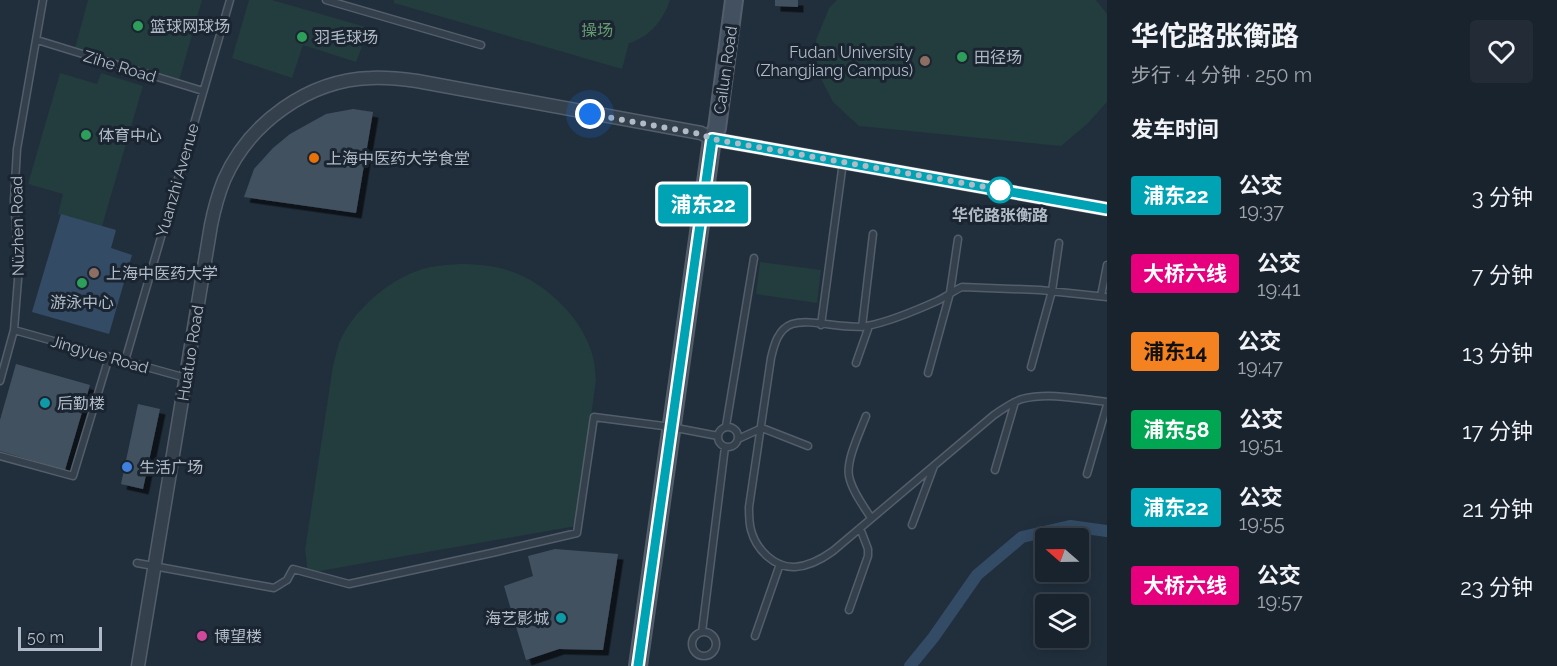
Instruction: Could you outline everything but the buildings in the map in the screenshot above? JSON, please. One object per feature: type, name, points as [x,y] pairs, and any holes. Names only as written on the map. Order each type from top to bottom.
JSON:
[{"type":"street","name":"Cailun Road","points":[[712,139],[711,126],[728,0]]},
{"type":"street","name":"Cailun Road","points":[[638,665],[712,139],[718,120],[734,0]]},
{"type":"street","name":"Huatuo Road","points":[[146,666],[186,378],[217,201],[224,180],[240,151],[262,126],[304,95],[351,80],[390,78],[417,81],[701,134],[712,139],[1107,209]]},
{"type":"street","name":"Huatuo Road","points":[[138,666],[223,203],[230,182],[241,163],[267,131],[308,101],[329,92],[352,87],[390,85],[674,136],[700,140],[712,139]]},
{"type":"lane","name":"Nüzhen Road","points":[[0,381],[14,330],[19,267],[14,201],[17,149],[44,0]]},
{"type":"lane","name":"Yuanzhi Avenue","points":[[125,361],[230,0]]},
{"type":"lane","points":[[326,0],[349,3],[481,45]]},
{"type":"lane","name":"Zihe Road","points":[[37,40],[203,91]]},
{"type":"lane","points":[[821,325],[843,162]]},
{"type":"lane","points":[[856,363],[866,326],[873,234]]},
{"type":"lane","points":[[928,373],[950,293],[958,239]]},
{"type":"lane","points":[[1031,367],[1052,291],[1059,243]]},
{"type":"lane","points":[[754,258],[726,426],[720,430],[718,436],[720,443],[729,447],[738,439],[762,428],[807,446]]},
{"type":"lane","points":[[1087,474],[1107,404],[1056,397],[1022,399],[993,415],[822,559],[795,567],[780,564],[768,557],[756,542],[749,520],[771,358],[778,336],[791,324],[866,326],[939,300],[962,287],[1104,296],[1107,265]]},
{"type":"lane","name":"Jingyue Road","points":[[14,330],[186,378]]},
{"type":"lane","points":[[0,456],[73,476],[109,357]]},
{"type":"lane","points":[[995,470],[1015,402]]},
{"type":"lane","points":[[866,416],[850,460],[848,474],[853,488],[871,518]]},
{"type":"lane","points":[[137,563],[274,588],[286,580],[293,570],[349,584],[496,552],[577,533],[594,417],[718,436]]},
{"type":"lane","points":[[726,426],[735,429],[738,439]]},
{"type":"lane","points":[[702,632],[725,447]]},
{"type":"lane","points":[[912,525],[934,466]]},
{"type":"lane","points":[[849,610],[868,556],[868,549],[860,528]]},
{"type":"lane","points":[[755,636],[780,564]]},
{"type":"green space","name":"篮球网球场","points":[[88,0],[202,0],[178,84],[74,52]]},
{"type":"green space","name":"羽毛球场","points":[[249,0],[272,0],[369,28],[356,62],[303,45],[292,78],[232,58]]},
{"type":"green space","name":"操场","points":[[394,0],[670,0],[655,27],[643,37],[629,43],[622,69],[394,3]]},
{"type":"green space","name":"田径场","points":[[837,0],[1096,0],[1107,14],[1107,102],[1087,124],[1061,146],[859,126],[833,102],[818,73],[816,40],[829,8]]},
{"type":"green space","name":"体育中心","points":[[60,73],[97,84],[101,73],[143,86],[102,226],[58,214],[63,194],[28,184]]},
{"type":"green space","points":[[760,262],[821,270],[817,303],[756,294]]},
{"type":"green space","points":[[459,264],[496,267],[530,280],[564,307],[589,344],[594,360],[596,380],[576,526],[308,573],[305,550],[333,366],[339,343],[352,320],[382,290],[422,269]]},
{"type":"water","name":"游泳中心","points":[[61,214],[116,230],[111,248],[132,255],[109,334],[32,312]]},
{"type":"waterway","points":[[910,666],[933,638],[977,575],[1022,537],[1070,526],[1107,531]]},
{"type":"bus line","name":"浦东22","points":[[638,666],[712,139],[1107,209]]},
{"type":"place","name":"篮球网球场","points":[[138,26]]},
{"type":"place","name":"羽毛球场","points":[[302,37]]},
{"type":"place","name":"田径场","points":[[962,57]]},
{"type":"place","name":"Fudan University (Zhangjiang Campus)","points":[[925,61]]},
{"type":"place","name":"体育中心","points":[[86,135]]},
{"type":"place","name":"上海中医药大学食堂","points":[[314,158]]},
{"type":"place","name":"华佗路张衡路","points":[[1000,190]]},
{"type":"place","name":"上海中医药大学","points":[[94,273]]},
{"type":"place","name":"游泳中心","points":[[82,283]]},
{"type":"place","name":"后勤楼","points":[[45,403]]},
{"type":"place","name":"生活广场","points":[[127,467]]},
{"type":"place","name":"海艺影城","points":[[561,618]]},
{"type":"place","name":"博望楼","points":[[202,636]]},
{"type":"route","points":[[590,114],[701,134],[712,139],[1002,190],[1000,190]]}]
